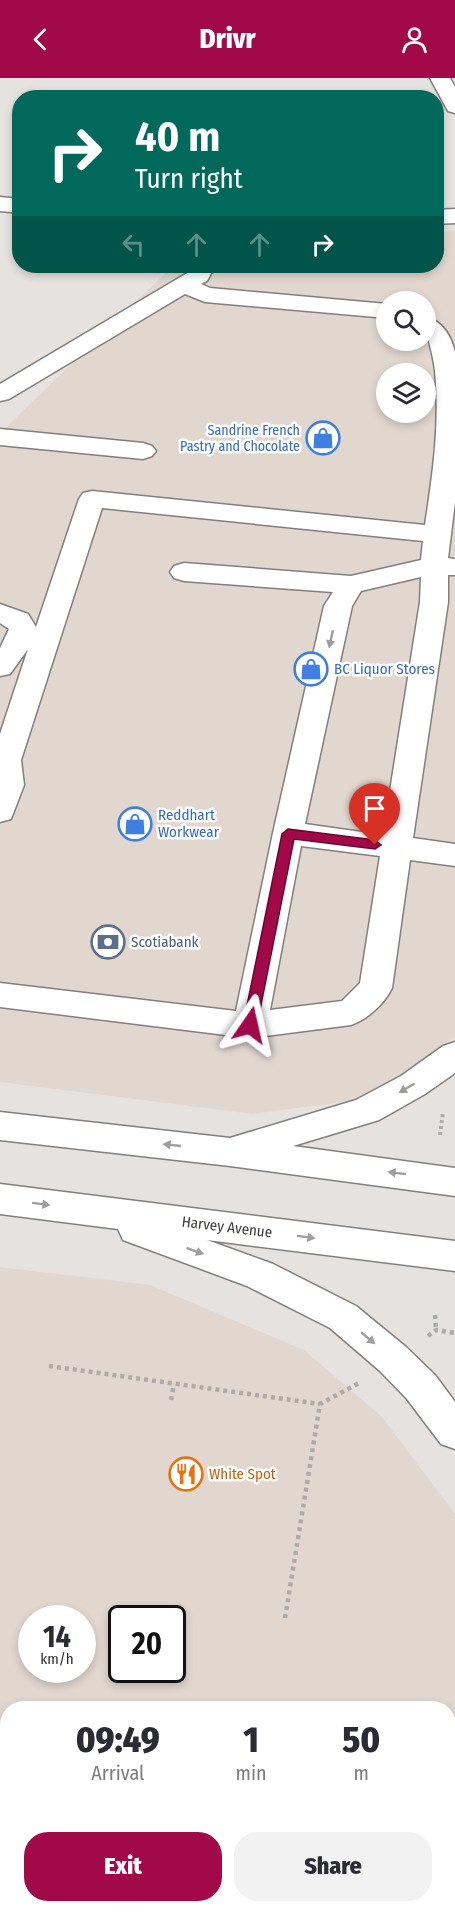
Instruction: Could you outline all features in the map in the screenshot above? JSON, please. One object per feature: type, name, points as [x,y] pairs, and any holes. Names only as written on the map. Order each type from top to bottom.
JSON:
[{"type":"main road","points":[[440,78],[455,108]]},
{"type":"main road","points":[[0,394],[200,273]]},
{"type":"main road","points":[[184,285],[205,295],[376,310]]},
{"type":"main road","points":[[0,995],[250,1025],[351,1012],[376,988],[434,602],[445,566],[438,534],[450,444],[447,370],[440,339],[436,335]]},
{"type":"main road","points":[[0,437],[143,451]]},
{"type":"main road","points":[[0,811],[9,785],[6,760],[92,499],[438,534]]},
{"type":"main road","points":[[184,572],[351,585],[445,566]]},
{"type":"main road","points":[[250,1025],[288,834],[338,606],[351,585]]},
{"type":"main road","points":[[0,613],[18,620],[23,629],[15,648],[0,667]]},
{"type":"main road","points":[[288,834],[455,855]]},
{"type":"main road","points":[[230,1152],[368,1110],[413,1085],[455,1055]]},
{"type":"main road","points":[[0,1126],[230,1152],[455,1182]]},
{"type":"main road","name":"Harvey Avenue","points":[[0,1199],[455,1256]]},
{"type":"main road","points":[[81,1209],[260,1275],[343,1317],[393,1359],[421,1387],[455,1432]]},
{"type":"path","points":[[440,1107],[444,1109],[440,1136]]},
{"type":"path","points":[[435,1315],[436,1330]]},
{"type":"path","points":[[428,1336],[436,1330],[455,1333]]},
{"type":"path","points":[[49,1366],[320,1404],[370,1377]]},
{"type":"path","points":[[171,1400],[174,1384]]},
{"type":"path","points":[[285,1618],[320,1404]]},
{"type":"shaded area","points":[[455,231],[455,1037],[365,1099],[253,1114],[0,1082],[0,433],[166,273],[444,273],[444,232]]},
{"type":"shaded area","points":[[0,1267],[150,1285],[304,1350],[382,1417],[455,1514],[455,1701],[0,1701]]},
{"type":"place","name":"Sandrine French Pastry and Chocolate","points":[[323,438]]},
{"type":"place","name":"BC Liquor Stores","points":[[311,669]]},
{"type":"place","name":"Reddhart Workwear","points":[[135,824]]},
{"type":"place","name":"Scotiabank","points":[[108,942]]},
{"type":"place","name":"White Spot","points":[[186,1474]]},
{"type":"route","points":[[250,1025],[288,834],[375,845]]}]
